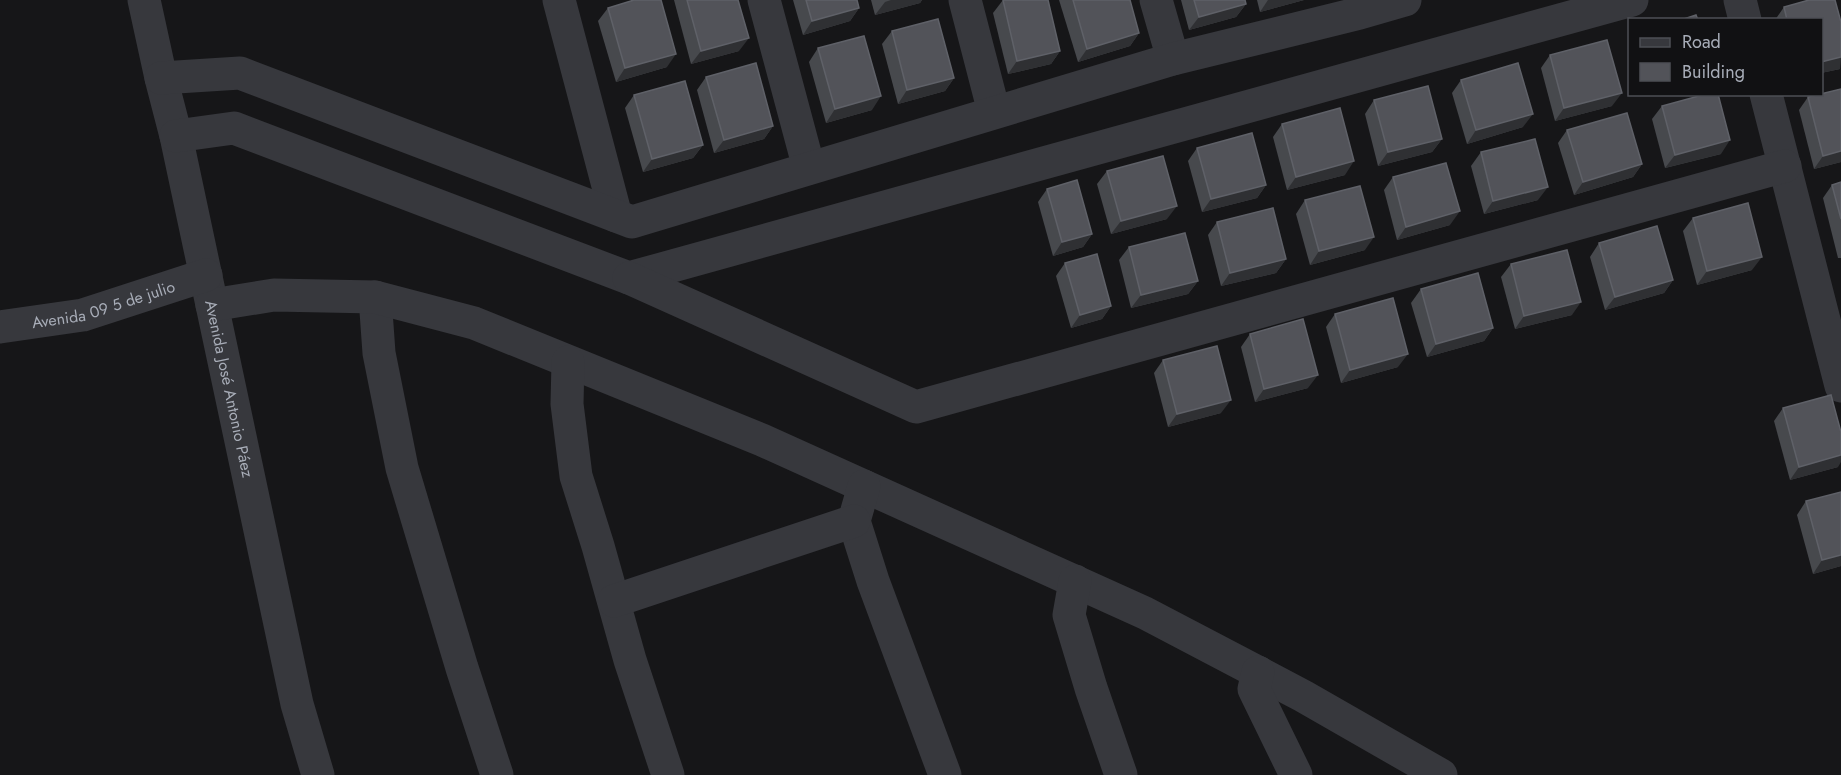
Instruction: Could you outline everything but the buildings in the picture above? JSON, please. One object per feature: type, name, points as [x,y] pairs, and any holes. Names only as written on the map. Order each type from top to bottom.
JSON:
[{"type":"street","name":"Avenida José Antonio Páez","points":[[144,0],[176,136],[297,704],[318,775]]},
{"type":"street","points":[[559,0],[616,216]]},
{"type":"street","points":[[765,0],[809,168]]},
{"type":"street","points":[[964,0],[994,112]]},
{"type":"street","points":[[1156,0],[1173,59]]},
{"type":"street","points":[[161,78],[240,73],[632,222],[1173,59],[1358,7],[1405,0]]},
{"type":"street","points":[[629,278],[1632,0]]},
{"type":"street","points":[[1740,0],[1745,18]]},
{"type":"street","points":[[1767,96],[1841,386]]},
{"type":"street","points":[[176,136],[234,128],[629,278],[916,407],[1785,166]]},
{"type":"street","name":"Avenida 09 5 de julio","points":[[0,327],[83,315],[209,290],[274,295],[375,297],[474,323],[762,440],[1145,613],[1303,696],[1441,775]]},
{"type":"street","points":[[375,297],[379,353],[402,468],[462,668],[497,775]]},
{"type":"street","points":[[568,362],[567,404],[576,476],[630,660],[668,775]]},
{"type":"street","points":[[864,486],[854,521],[873,581],[945,775]]},
{"type":"street","points":[[614,601],[854,521]]},
{"type":"street","points":[[1075,581],[1069,615],[1090,688],[1120,775]]},
{"type":"street","points":[[1258,672],[1254,689],[1296,775]]}]
